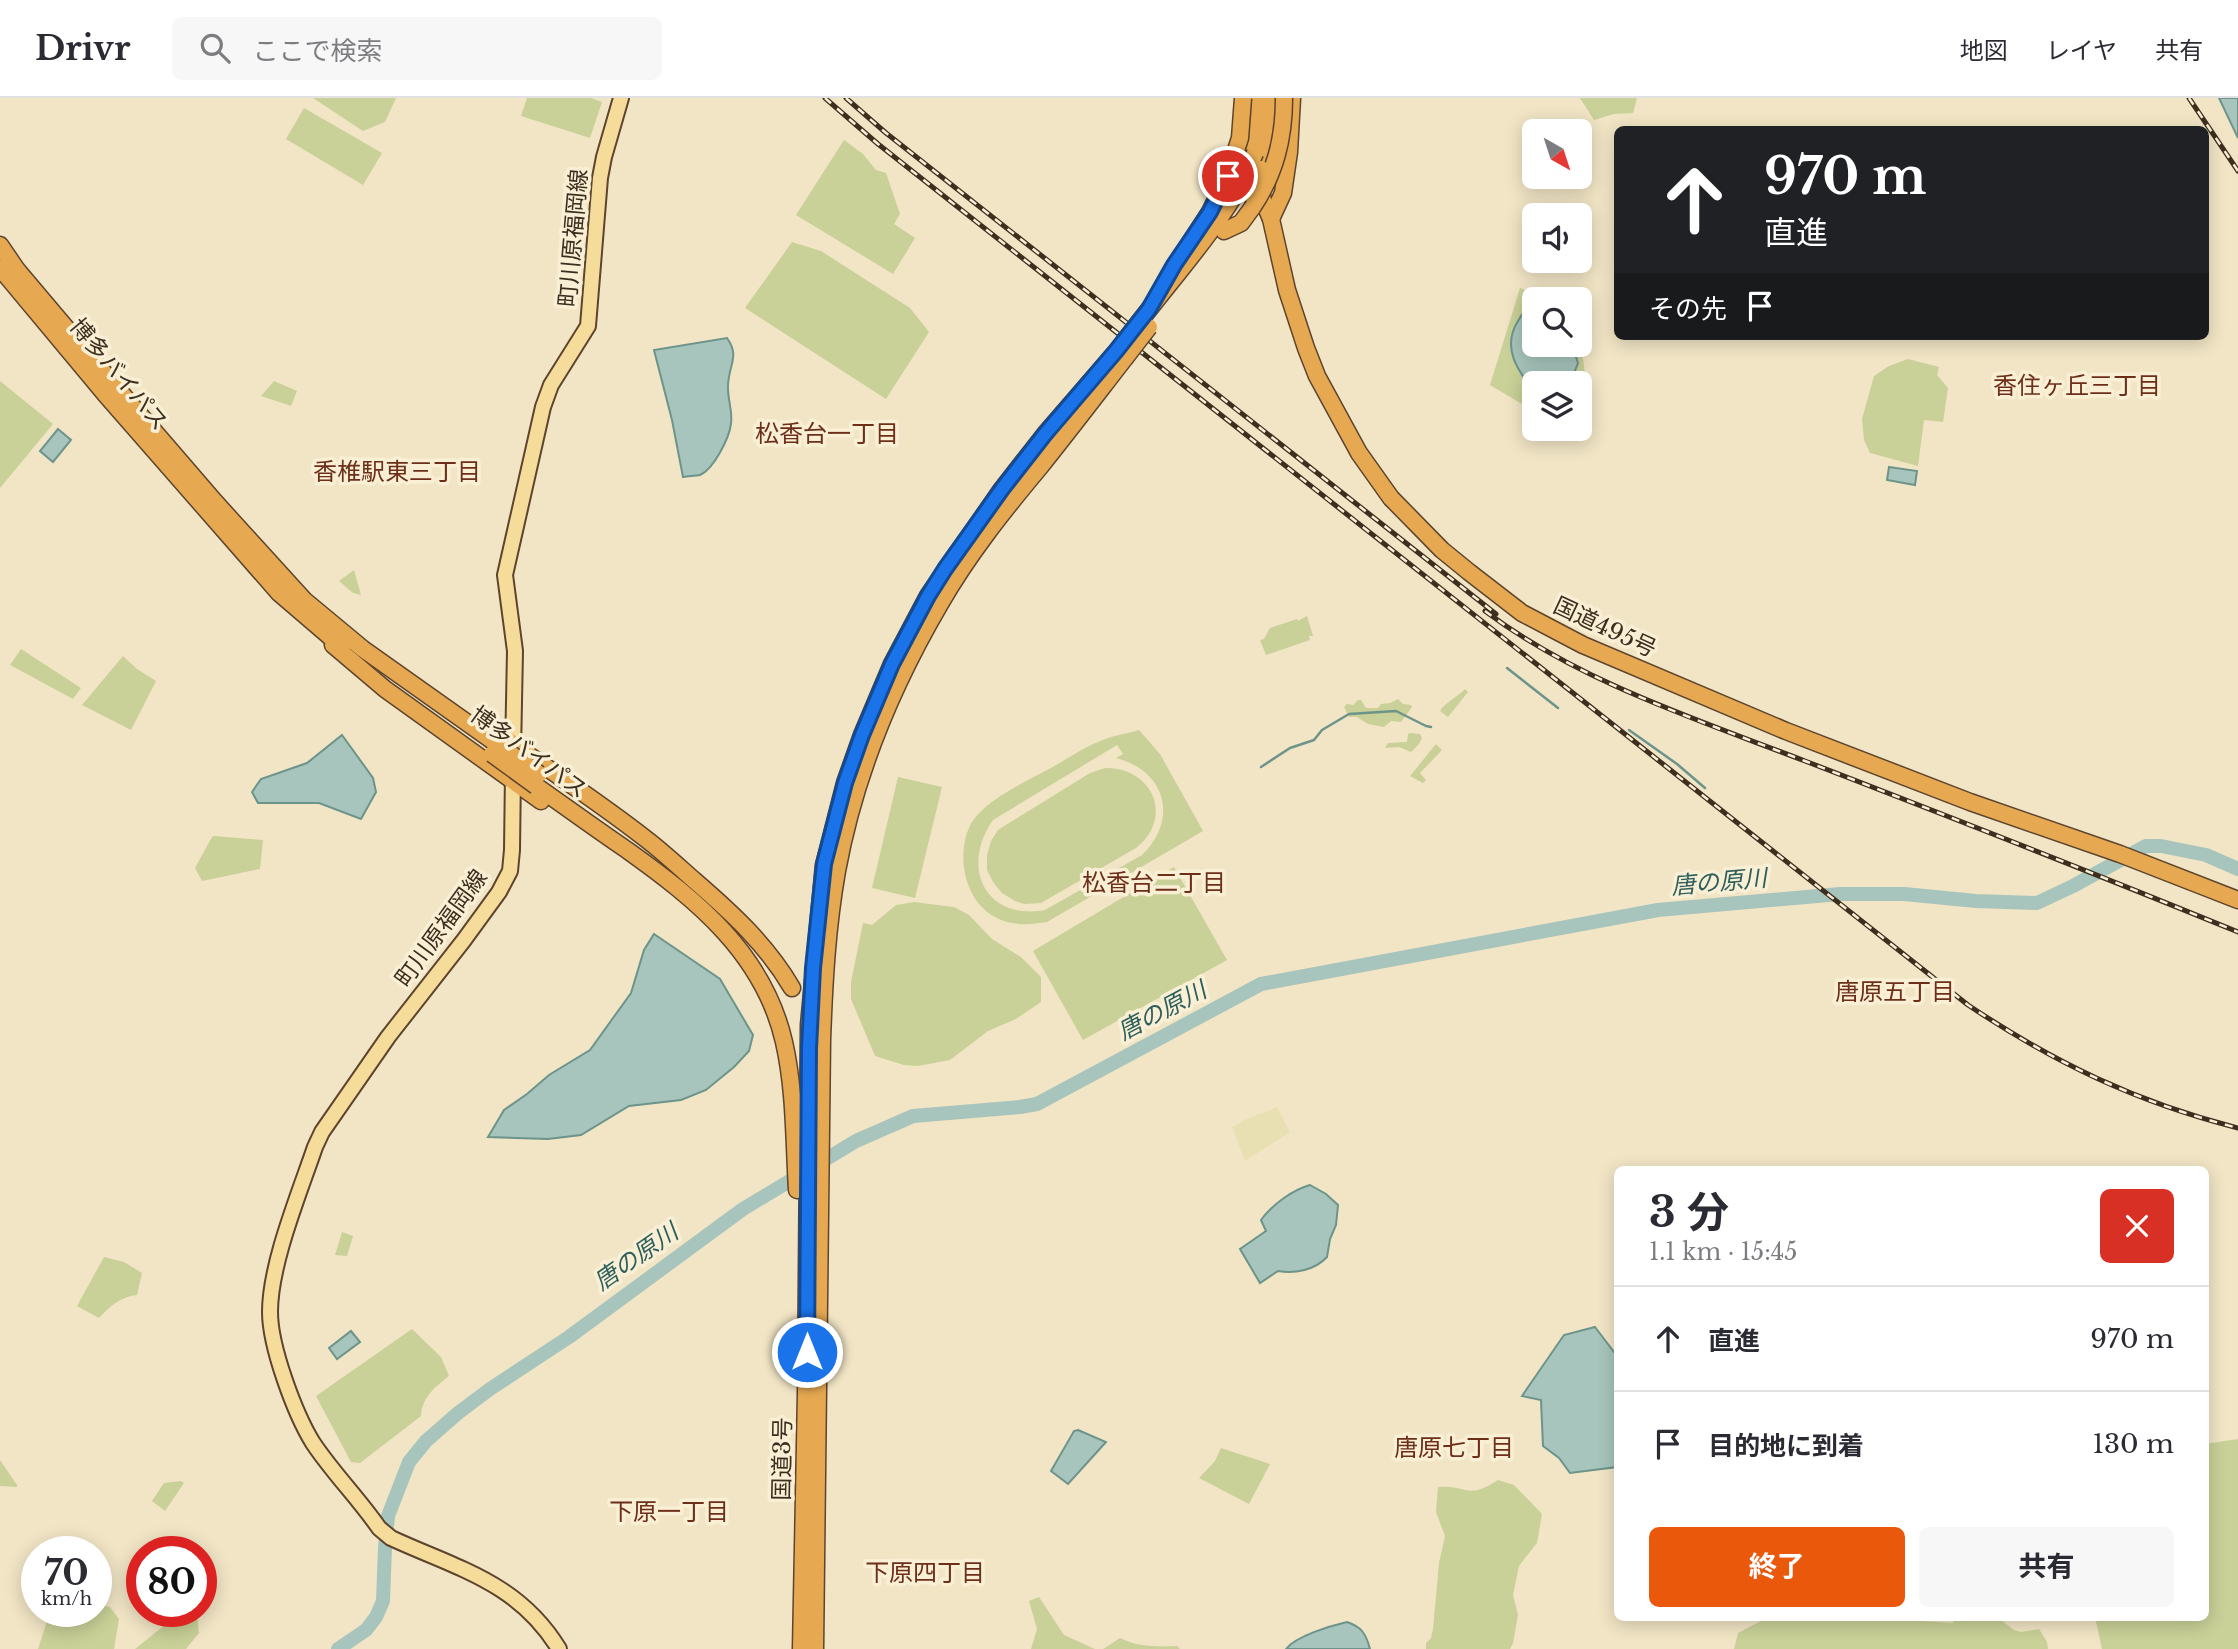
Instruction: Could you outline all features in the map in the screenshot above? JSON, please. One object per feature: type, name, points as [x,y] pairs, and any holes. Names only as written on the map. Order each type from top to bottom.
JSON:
[{"type":"highway","points":[[1176,277],[1228,176],[1240,138],[1241,98]]},
{"type":"highway","name":"国道495号","points":[[1241,98],[1263,201],[1271,219],[1287,290],[1306,348],[1326,395],[1359,453],[1391,498],[1442,550],[1522,613],[1583,645],[1786,731],[2238,900]]},
{"type":"highway","name":"国道3号","points":[[808,1152],[821,1058],[825,969],[837,869],[858,788],[889,706],[921,638],[958,576],[1233,199],[1255,153],[1259,120],[1258,98]]},
{"type":"highway","points":[[1250,201],[1269,145],[1271,98]]},
{"type":"highway","points":[[1250,201],[1268,182],[1280,149],[1284,98]]},
{"type":"highway","points":[[1271,219],[1283,193],[1289,152],[1292,98]]},
{"type":"highway","name":"国道3号","points":[[1176,277],[1224,231],[1241,223],[1250,201]]},
{"type":"highway","name":"博多バイパス","points":[[0,246],[17,270],[301,606]]},
{"type":"highway","name":"博多バイパス","points":[[0,268],[205,511],[279,593],[363,649],[538,780],[704,893],[759,946],[792,988],[821,1058]]},
{"type":"highway","name":"国道3号","points":[[802,1649],[809,1025],[824,864],[845,783],[881,688],[908,633],[945,569],[1045,434],[1121,355]]},
{"type":"highway","points":[[301,606],[431,685],[646,839],[720,902],[762,943],[778,963],[792,988]]},
{"type":"highway","points":[[301,606],[319,633],[385,689],[703,918],[733,947],[771,1001]]},
{"type":"highway","name":"博多バイパス","points":[[538,780],[704,909],[749,961],[771,1001],[784,1043],[808,1152]]},
{"type":"highway","name":"国道3号","points":[[808,1188],[818,1449],[815,1649]]},
{"type":"main road","name":"町川原福岡線","points":[[559,1649],[528,1611],[498,1586],[391,1538],[379,1528],[314,1444],[296,1414],[274,1341],[270,1314],[273,1287],[295,1205],[314,1147],[322,1132],[387,1037],[499,892],[510,871],[515,651],[505,575],[543,407],[551,385],[588,326],[600,178],[621,98]]},
{"type":"shaded area","points":[[1277,1107],[1290,1132],[1245,1161],[1232,1127]]},
{"type":"green space","points":[[313,98],[396,98],[385,122],[363,131]]},
{"type":"green space","points":[[527,98],[591,98],[602,102],[590,138],[521,116]]},
{"type":"green space","points":[[1580,98],[1637,98],[1633,113],[1614,114],[1594,120]]},
{"type":"green space","points":[[304,108],[382,153],[363,185],[286,139]]},
{"type":"green space","points":[[844,140],[863,154],[876,170],[886,173],[900,214],[894,224],[915,238],[893,274],[796,215]]},
{"type":"green space","points":[[792,242],[821,251],[910,308],[929,332],[886,399],[745,308]]},
{"type":"green space","points":[[1520,288],[1522,357],[1583,357],[1585,371],[1522,371],[1522,404],[1490,385]]},
{"type":"green space","points":[[1908,359],[1939,367],[1937,375],[1948,388],[1943,422],[1924,420],[1918,466],[1870,453],[1864,440],[1862,419],[1874,376],[1889,366]]},
{"type":"green space","points":[[0,381],[53,424],[0,488]]},
{"type":"green space","points":[[274,381],[297,391],[291,406],[261,396]]},
{"type":"green space","points":[[354,570],[361,595],[353,593],[339,581]]},
{"type":"green space","points":[[1307,616],[1313,636],[1309,636],[1310,640],[1266,655],[1260,640],[1264,639],[1270,628]]},
{"type":"green space","points":[[21,649],[81,688],[73,699],[10,665]]},
{"type":"green space","points":[[123,656],[156,681],[131,730],[82,705]]},
{"type":"green space","points":[[1465,689],[1468,692],[1448,717],[1440,711],[1445,705]]},
{"type":"green space","points":[[1398,699],[1412,707],[1401,722],[1391,721],[1384,727],[1368,724],[1357,717],[1349,717],[1344,707],[1361,700],[1366,708],[1378,708],[1381,704]]},
{"type":"green space","points":[[1139,730],[1160,754],[1203,831],[1047,922],[1014,923],[1001,920],[984,909],[969,887],[963,860],[967,834],[979,813],[1011,790],[1087,747]],"holes":[[[1117,745],[1123,754],[1116,758],[1133,764],[1146,774],[1156,785],[1162,798],[1161,826],[1154,841],[1142,855],[1045,910],[1024,911],[1007,907],[993,899],[984,887],[979,872],[983,838],[993,820]]]},
{"type":"green space","points":[[1408,734],[1420,734],[1422,738],[1411,752],[1399,747],[1385,748],[1388,743],[1407,742]]},
{"type":"green space","points":[[1436,744],[1442,750],[1420,773],[1426,780],[1423,783],[1410,776]]},
{"type":"green space","points":[[1105,768],[1121,770],[1135,776],[1146,785],[1153,796],[1156,809],[1148,836],[1136,848],[1041,903],[1024,904],[1002,893],[987,870],[987,855],[998,830],[1090,773]]},
{"type":"green space","points":[[898,777],[942,787],[915,898],[872,888]]},
{"type":"green space","points":[[214,836],[263,840],[260,869],[202,881],[195,868]]},
{"type":"green space","points":[[1174,867],[1227,960],[1083,1040],[1033,951]]},
{"type":"green space","points":[[914,902],[954,907],[969,915],[992,939],[1021,957],[1041,977],[1041,1002],[1016,1019],[988,1031],[950,1060],[918,1066],[904,1065],[875,1056],[851,999],[851,982],[863,923],[872,925],[896,905]]},
{"type":"green space","points":[[342,1232],[353,1236],[347,1256],[335,1255]]},
{"type":"green space","points":[[104,1257],[124,1262],[142,1273],[137,1295],[116,1303],[99,1318],[77,1306]]},
{"type":"green space","points":[[412,1329],[441,1357],[449,1376],[434,1388],[427,1398],[421,1416],[360,1463],[351,1462],[316,1396]]},
{"type":"green space","points":[[2238,1439],[2238,1649],[2102,1649],[2096,1621],[2209,1621],[2209,1443]]},
{"type":"green space","points":[[1221,1448],[1270,1464],[1249,1504],[1199,1478],[1215,1461]]},
{"type":"green space","points":[[0,1460],[17,1485],[17,1487],[0,1486]]},
{"type":"green space","points":[[1498,1480],[1514,1485],[1542,1514],[1537,1543],[1519,1566],[1513,1595],[1518,1615],[1513,1643],[1510,1649],[1426,1649],[1433,1629],[1439,1563],[1445,1536],[1436,1512],[1438,1487],[1473,1491]]},
{"type":"green space","points":[[164,1483],[184,1483],[165,1511],[152,1501]]},
{"type":"green space","points":[[1039,1597],[1064,1635],[1095,1649],[1031,1649],[1037,1629],[1029,1601]]},
{"type":"green space","points":[[112,1610],[119,1619],[114,1649],[38,1649],[45,1627],[112,1627]]},
{"type":"green space","points":[[2002,1621],[2021,1632],[2039,1629],[2048,1649],[1734,1649],[1738,1633],[1759,1622]]},
{"type":"green space","points":[[162,1627],[198,1627],[199,1633],[186,1649],[135,1649]]},
{"type":"green space","points":[[1120,1638],[1141,1645],[1177,1646],[1180,1649],[1103,1649]]},
{"type":"water","points":[[2219,98],[2238,98],[2238,138]]},
{"type":"water","points":[[1521,316],[1522,357],[1576,357],[1578,363],[1575,371],[1522,371],[1522,374],[1511,350],[1513,331]]},
{"type":"water","points":[[727,338],[733,350],[728,385],[730,430],[720,452],[705,472],[683,477],[654,350]]},
{"type":"water","points":[[58,429],[71,440],[53,462],[40,451]]},
{"type":"water","points":[[1889,467],[1917,471],[1915,485],[1887,480]]},
{"type":"water","points":[[342,735],[373,778],[376,792],[361,819],[319,803],[258,803],[252,792],[261,779],[307,763]]},
{"type":"water","points":[[654,934],[720,979],[753,1035],[749,1051],[706,1090],[681,1100],[629,1106],[581,1135],[548,1139],[488,1137],[504,1110],[549,1075],[590,1050],[631,993],[644,950]]},
{"type":"water","points":[[1310,1185],[1338,1205],[1336,1225],[1327,1257],[1304,1270],[1278,1271],[1260,1283],[1240,1249],[1266,1231],[1261,1220],[1271,1209],[1289,1194]]},
{"type":"water","points":[[1595,1327],[1614,1352],[1614,1467],[1570,1473],[1559,1458],[1543,1446],[1541,1400],[1522,1396],[1564,1335]]},
{"type":"water","points":[[351,1331],[360,1342],[337,1359],[329,1348]]},
{"type":"water","points":[[1078,1430],[1106,1442],[1068,1484],[1051,1471],[1074,1431]]},
{"type":"water","points":[[1347,1622],[1363,1632],[1370,1649],[1286,1649],[1305,1636]]},
{"type":"waterway","points":[[1507,668],[1558,708]]},
{"type":"waterway","points":[[1261,767],[1290,748],[1314,740],[1322,730],[1349,714],[1396,711],[1431,727]]},
{"type":"waterway","points":[[1629,730],[1705,788]]},
{"type":"waterway","name":"唐の原川","points":[[338,1649],[366,1630],[383,1601],[388,1516],[409,1462],[426,1441],[490,1389],[569,1337],[743,1209],[856,1141],[913,1116],[1037,1104],[1261,984],[1658,910],[1840,894],[1904,894],[1976,901],[2037,903],[2146,846],[2161,846],[2206,855],[2238,869]]},
{"type":"railway","points":[[825,98],[878,144],[1968,1005],[2033,1045],[2097,1078],[2165,1106],[2238,1128]]},
{"type":"railway","points":[[846,98],[886,133],[1496,614]]},
{"type":"railway","points":[[2189,98],[2208,126]]},
{"type":"railway","points":[[2209,128],[2238,171]]},
{"type":"railway","points":[[1485,611],[1560,658],[1640,697],[2238,932]]},
{"type":"district","name":"香住ヶ丘三丁目","points":[[2077,386]]},
{"type":"district","name":"松香台一丁目","points":[[827,434]]},
{"type":"district","name":"香椎駅東三丁目","points":[[397,472]]},
{"type":"district","name":"松香台二丁目","points":[[1154,883]]},
{"type":"district","name":"唐原五丁目","points":[[1895,992]]},
{"type":"district","name":"唐原七丁目","points":[[1454,1448]]},
{"type":"district","name":"下原一丁目","points":[[669,1512]]},
{"type":"district","name":"下原四丁目","points":[[925,1573]]},
{"type":"route","points":[[807,1352],[809,1025],[813,968],[824,864],[845,783],[862,735],[892,664],[945,569],[1045,434],[1149,309],[1174,265],[1210,212],[1228,176]]}]
